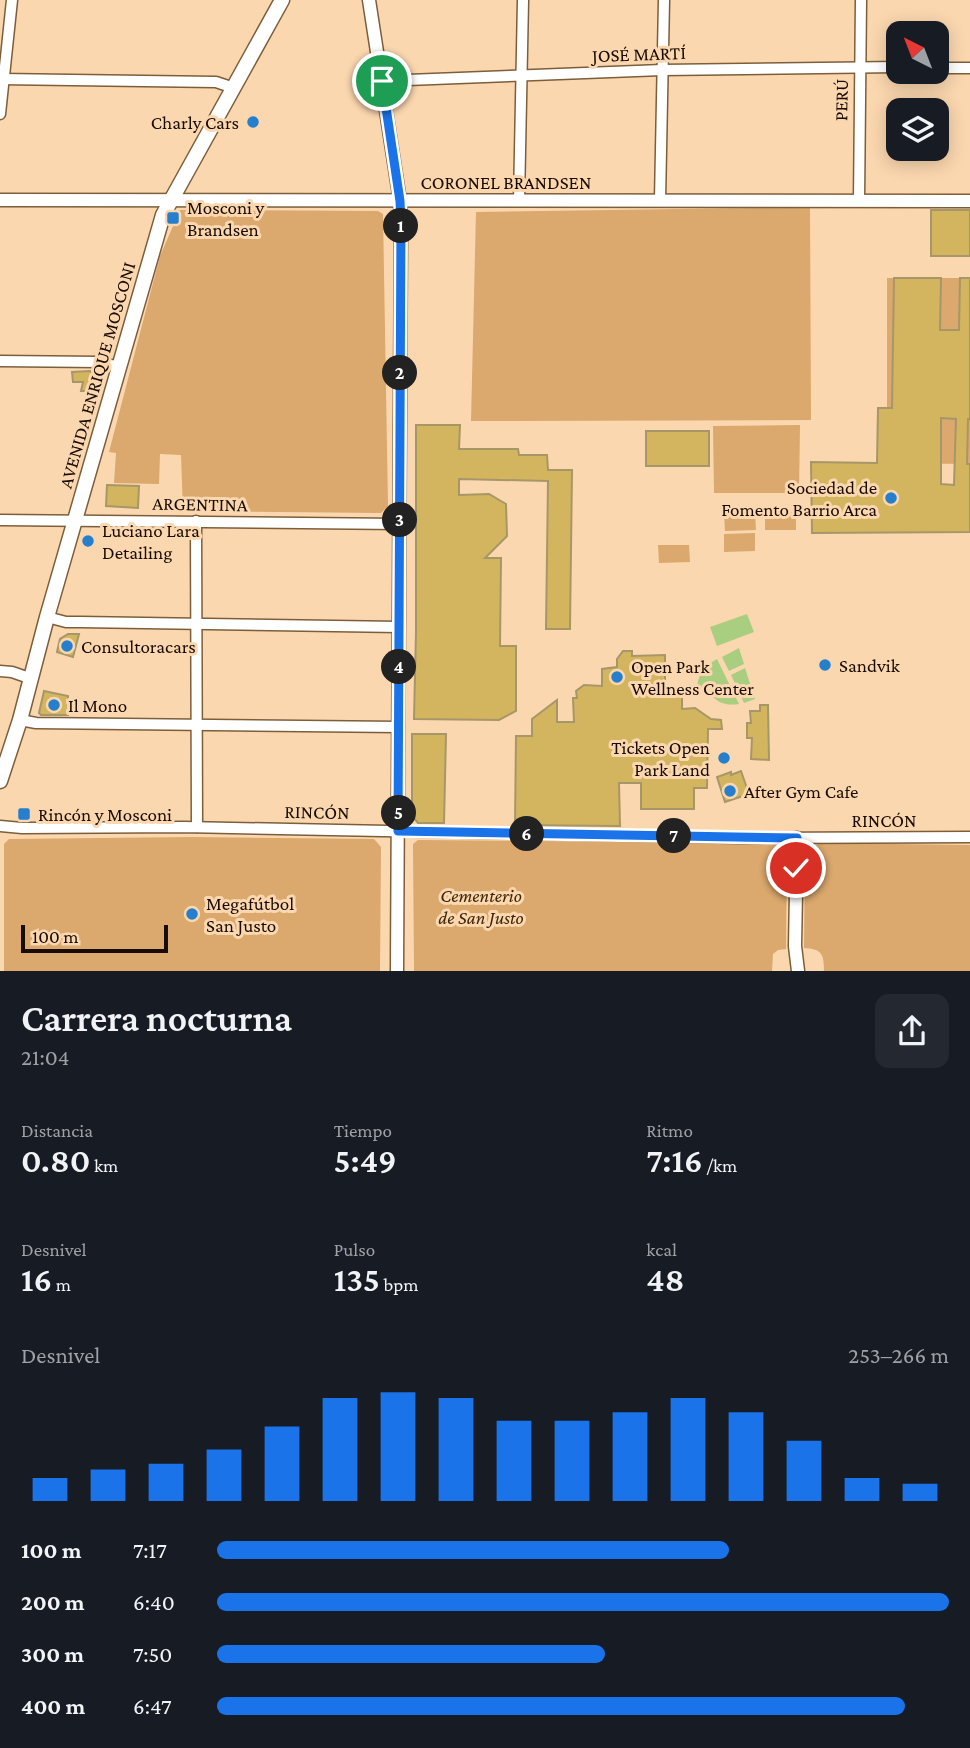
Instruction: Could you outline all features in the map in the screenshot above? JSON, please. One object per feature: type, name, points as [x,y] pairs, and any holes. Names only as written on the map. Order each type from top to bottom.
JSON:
[{"type":"main road","name":"AVENIDA ENRIQUE MOSCONI","points":[[0,781],[32,679],[47,617],[158,232],[171,199],[282,0]]},
{"type":"street","points":[[0,114],[12,0]]},
{"type":"street","points":[[369,0],[400,201],[397,971]]},
{"type":"street","points":[[519,201],[523,0]]},
{"type":"street","points":[[660,200],[664,0]]},
{"type":"street","name":"PERÚ","points":[[859,200],[861,0]]},
{"type":"street","name":"JOSÉ MARTÍ","points":[[382,81],[886,67]]},
{"type":"street","points":[[949,68],[970,68]]},
{"type":"street","points":[[2,79],[216,82],[234,88]]},
{"type":"street","name":"CORONEL BRANDSEN","points":[[0,200],[970,201]]},
{"type":"street","points":[[0,361],[100,362],[119,367]]},
{"type":"street","name":"ARGENTINA","points":[[0,520],[400,524]]},
{"type":"street","points":[[196,521],[197,827]]},
{"type":"street","points":[[47,617],[66,622],[399,626]]},
{"type":"street","points":[[0,671],[32,679]]},
{"type":"street","points":[[20,720],[36,723],[196,726],[399,727]]},
{"type":"street","name":"RINCÓN","points":[[0,826],[797,838],[970,837]]},
{"type":"street","points":[[797,838],[795,946],[798,971]]},
{"type":"green space","points":[[810,207],[811,420],[471,421],[476,212]]},
{"type":"green space","points":[[180,210],[378,211],[383,214],[388,506],[381,513],[183,511],[181,455],[160,454],[159,484],[114,483],[116,453],[109,452],[160,256]]},
{"type":"green space","points":[[923,277],[927,278],[926,309],[940,309],[941,278],[960,278],[959,321],[970,330],[944,330],[944,342],[970,419],[970,464],[877,463],[887,408],[887,278],[894,278],[892,409],[907,278],[912,278],[911,309],[923,309]],"holes":[[[930,410],[941,411],[941,455]]]},
{"type":"green space","points":[[800,425],[799,493],[714,493],[713,426]]},
{"type":"green space","points":[[796,512],[796,530],[765,530],[765,513]]},
{"type":"green space","points":[[755,513],[756,530],[725,531],[724,514]]},
{"type":"green space","points":[[755,533],[755,551],[724,552],[724,534]]},
{"type":"green space","points":[[658,545],[689,545],[690,562],[659,563]]},
{"type":"green space","name":"Megafútbol San Justo","points":[[9,839],[374,839],[381,847],[380,971],[4,971],[4,844]]},
{"type":"green space","name":"Cementerio de San Justo","points":[[418,840],[775,843],[787,854],[786,949],[773,954],[772,971],[414,971],[413,844]]},
{"type":"green space","points":[[819,843],[970,845],[970,971],[824,971],[821,954],[804,948],[805,854]]},
{"type":"shaded area","points":[[747,614],[754,632],[717,646],[710,627]]},
{"type":"shaded area","points":[[739,648],[744,664],[729,671],[722,657]]},
{"type":"shaded area","points":[[717,659],[739,704],[730,705],[718,701],[712,696],[710,686],[697,691],[702,672]]},
{"type":"shaded area","points":[[745,668],[755,699],[744,703],[731,675]]},
{"type":"building","points":[[931,210],[970,210],[970,256],[931,256]]},
{"type":"building","points":[[894,278],[941,278],[940,330],[959,330],[960,278],[970,278],[970,419],[967,464],[970,464],[970,532],[812,533],[811,462],[877,463],[878,408],[892,408]],"holes":[[[941,418],[956,419],[954,485],[941,484]]]},
{"type":"building","points":[[90,371],[97,378],[94,391],[81,391],[83,382],[73,382],[72,372]]},
{"type":"building","points":[[416,425],[460,425],[459,449],[518,449],[519,455],[547,455],[548,470],[572,470],[570,629],[546,629],[548,481],[459,479],[459,495],[489,494],[506,504],[507,536],[485,558],[501,558],[500,646],[516,646],[516,711],[499,720],[414,719]]},
{"type":"building","points":[[646,431],[709,431],[709,466],[646,466]]},
{"type":"building","points":[[107,485],[139,486],[138,508],[106,506]]},
{"type":"building","name":"Consultoracars","points":[[68,634],[79,634],[73,657],[57,652],[60,639]]},
{"type":"building","points":[[623,651],[632,651],[632,656],[665,655],[665,688],[682,687],[682,709],[695,708],[711,719],[721,720],[722,729],[708,729],[707,788],[694,788],[694,809],[641,809],[641,783],[619,783],[620,826],[515,825],[516,736],[532,736],[532,719],[557,700],[557,722],[574,722],[573,698],[577,698],[576,691],[584,685],[602,686],[602,669],[617,667],[617,659]]},
{"type":"building","name":"Il Mono","points":[[44,691],[68,696],[68,715],[39,713]]},
{"type":"building","points":[[760,705],[768,705],[769,760],[751,759],[752,738],[747,738],[747,723],[751,723],[750,711],[760,711]]},
{"type":"building","points":[[412,734],[446,734],[444,823],[418,823],[412,816]]},
{"type":"building","points":[[741,771],[749,794],[725,802],[717,777]]},
{"type":"place","name":"Charly Cars","points":[[253,122]]},
{"type":"place","name":"Mosconi y Brandsen","points":[[173,218]]},
{"type":"place","name":"Sociedad de Fomento Barrio Arca","points":[[891,498]]},
{"type":"place","name":"Luciano Lara Detailing","points":[[88,541]]},
{"type":"place","name":"Consultoracars","points":[[67,646]]},
{"type":"place","name":"Sandvik","points":[[825,665]]},
{"type":"place","name":"Open Park Wellness Center","points":[[617,677]]},
{"type":"place","name":"Il Mono","points":[[54,705]]},
{"type":"place","name":"Tickets Open Park Land","points":[[724,758]]},
{"type":"place","name":"After Gym Cafe","points":[[730,791]]},
{"type":"place","name":"Rincón y Mosconi","points":[[24,814]]},
{"type":"place","name":"Megafútbol San Justo","points":[[192,914]]},
{"type":"route","points":[[382,81],[401,222],[398,831],[797,838],[796,868]]}]
